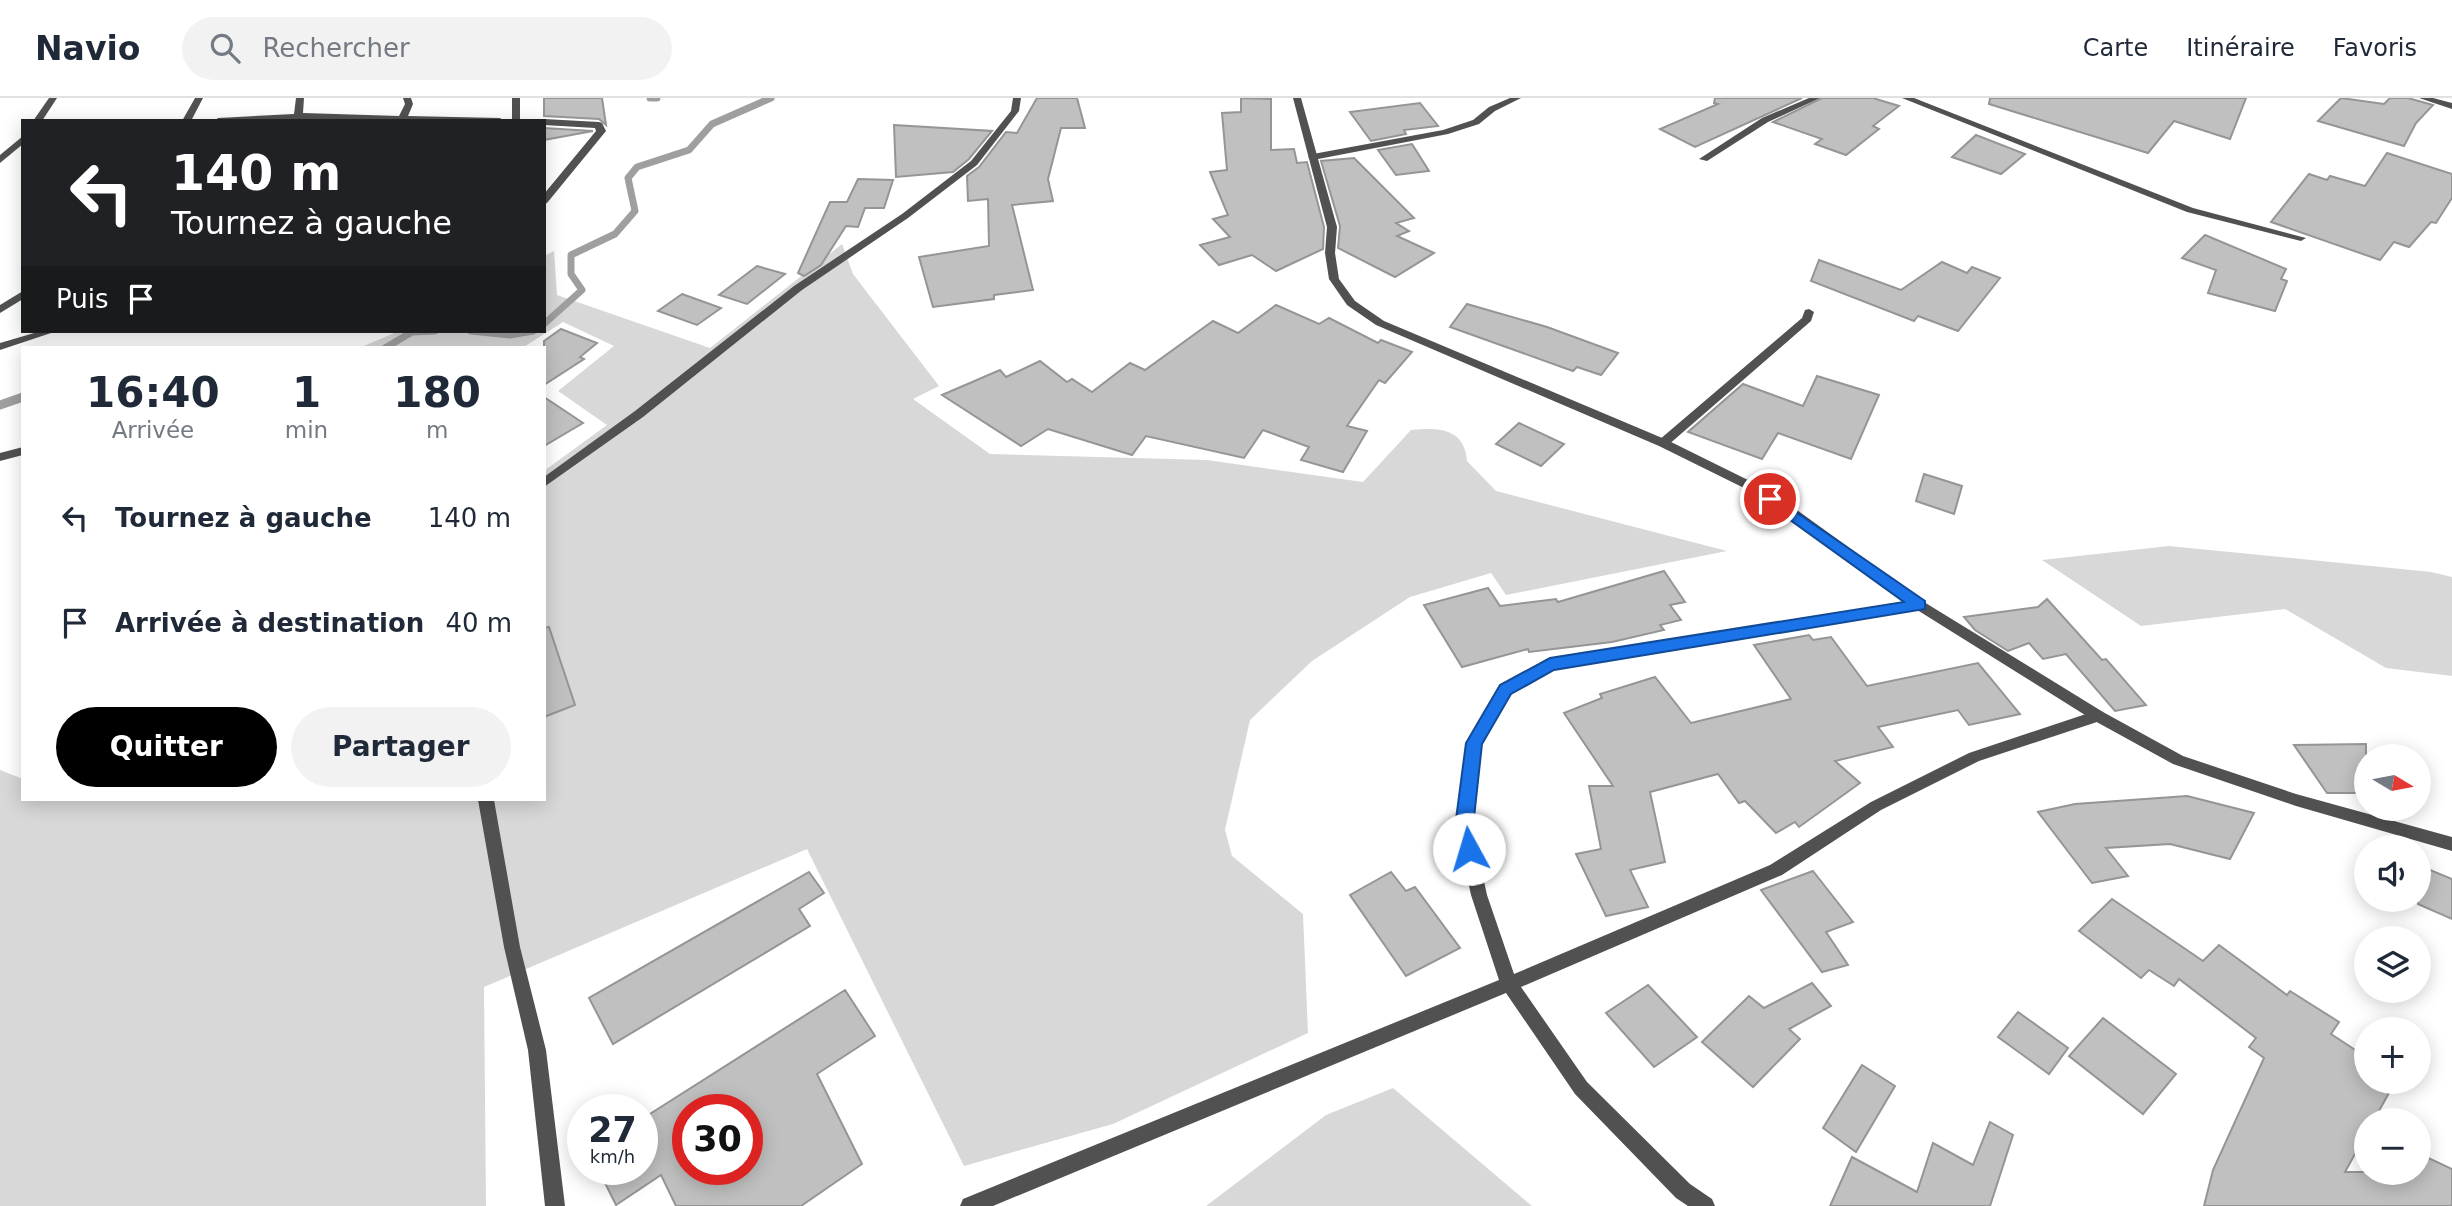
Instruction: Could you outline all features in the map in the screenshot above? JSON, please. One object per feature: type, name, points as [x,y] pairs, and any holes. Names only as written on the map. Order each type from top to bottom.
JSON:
[{"type":"street","points":[[38,119],[53,98]]},
{"type":"street","points":[[187,119],[199,98]]},
{"type":"street","points":[[298,118],[300,98]]},
{"type":"street","points":[[271,119],[402,119],[409,104],[407,98]]},
{"type":"street","points":[[516,98],[516,119]]},
{"type":"street","points":[[546,482],[639,414],[798,288],[905,216],[974,163],[1015,111],[1017,98]]},
{"type":"street","points":[[1297,98],[1332,227],[1334,279],[1351,303],[1380,323],[1663,443],[1759,492],[1919,605],[2098,716],[2178,760],[2296,800],[2452,844]]},
{"type":"street","points":[[1313,157],[1445,132],[1476,122],[1492,108],[1517,98]]},
{"type":"street","points":[[1704,159],[1765,120],[1816,98]]},
{"type":"street","points":[[1906,98],[2190,210],[2301,238]]},
{"type":"street","points":[[2423,98],[2452,106]]},
{"type":"street","points":[[546,122],[590,123],[599,125],[601,131],[546,199]]},
{"type":"street","points":[[0,146],[21,144]]},
{"type":"street","points":[[0,160],[21,144]]},
{"type":"street","points":[[0,310],[21,295]]},
{"type":"street","points":[[1663,443],[1807,319],[1809,312]]},
{"type":"street","points":[[0,347],[46,333]]},
{"type":"street","points":[[0,457],[21,452]]},
{"type":"street","points":[[1705,1206],[1683,1191],[1581,1088],[1510,984],[1479,895],[1464,827],[1474,743],[1505,689],[1550,664],[1919,605]]},
{"type":"street","points":[[970,1206],[1510,984],[1776,870],[1876,806],[1974,757],[2098,716]]},
{"type":"street","points":[[486,801],[512,947],[537,1050],[555,1206]]},
{"type":"shaded area","points":[[842,244],[853,274],[939,386],[913,399],[990,454],[1207,460],[1363,482],[1411,430],[1440,430],[1456,436],[1465,450],[1467,461],[1496,491],[1727,551],[1506,595],[1491,573],[1410,597],[1312,661],[1250,720],[1225,830],[1232,856],[1303,914],[1308,1033],[1113,1124],[964,1166],[807,849],[484,987],[486,1206],[0,1206],[0,770],[21,778],[21,801],[546,801],[546,470],[607,425],[558,391],[614,346],[563,322],[546,333],[546,255],[554,251],[557,295],[710,348]]},
{"type":"shaded area","points":[[394,333],[546,333],[525,346],[364,346]]},
{"type":"shaded area","points":[[2169,546],[2431,572],[2452,577],[2452,676],[2386,668],[2285,609],[2141,626],[2042,560]]},
{"type":"shaded area","points":[[1393,1088],[1532,1206],[1206,1206],[1326,1115]]},
{"type":"building","points":[[544,98],[602,98],[606,125],[599,119],[544,116]]},
{"type":"building","points":[[1037,98],[1077,98],[1085,128],[1061,128],[1048,179],[1053,201],[1012,205],[1033,290],[994,295],[994,299],[933,307],[919,257],[989,246],[988,199],[968,201],[967,176],[979,167],[1006,132],[1017,133]]},
{"type":"building","points":[[1241,98],[1271,99],[1271,150],[1294,149],[1297,163],[1307,162],[1324,227],[1323,249],[1276,271],[1252,255],[1219,265],[1200,245],[1230,237],[1213,219],[1228,215],[1210,172],[1227,170],[1222,113],[1241,112]]},
{"type":"building","points":[[1715,98],[1802,98],[1695,147],[1660,129],[1718,104],[1714,103]]},
{"type":"building","points":[[1822,98],[1873,98],[1899,106],[1873,126],[1879,129],[1846,155],[1815,144],[1822,139],[1773,122]]},
{"type":"building","points":[[1990,98],[2246,98],[2230,139],[2174,121],[2148,153],[1989,104]]},
{"type":"building","points":[[2341,98],[2384,104],[2390,98],[2408,98],[2433,105],[2416,123],[2404,146],[2318,121]]},
{"type":"building","points":[[1420,103],[1438,126],[1404,130],[1406,134],[1371,141],[1350,112]]},
{"type":"building","points":[[894,125],[992,131],[969,159],[953,172],[896,177]]},
{"type":"building","points":[[546,128],[593,131],[546,140]]},
{"type":"building","points":[[1976,135],[2025,154],[2001,174],[1952,157]]},
{"type":"building","points":[[1412,144],[1429,171],[1396,175],[1378,150]]},
{"type":"building","points":[[2387,153],[2452,174],[2452,198],[2436,223],[2431,222],[2409,247],[2394,242],[2380,260],[2271,222],[2309,174],[2327,180],[2330,176],[2365,186]]},
{"type":"building","points":[[1354,158],[1414,218],[1396,223],[1409,231],[1397,236],[1434,253],[1395,277],[1338,248],[1340,226],[1321,161]]},
{"type":"building","points":[[858,179],[893,180],[884,208],[865,208],[858,227],[846,226],[821,265],[804,276],[798,273],[830,202],[847,202]]},
{"type":"building","points":[[2205,235],[2286,269],[2281,279],[2287,281],[2275,311],[2208,293],[2216,270],[2182,258]]},
{"type":"building","points":[[1819,260],[1901,290],[1942,262],[1967,273],[1972,267],[2000,278],[1958,331],[1918,316],[1914,321],[1811,281]]},
{"type":"building","points":[[757,266],[785,274],[747,304],[719,295]]},
{"type":"building","points":[[682,294],[721,308],[697,325],[658,311]]},
{"type":"building","points":[[1467,304],[1547,327],[1618,353],[1601,375],[1577,367],[1573,371],[1450,327]]},
{"type":"building","points":[[1276,305],[1319,324],[1329,318],[1378,343],[1381,340],[1412,352],[1385,383],[1379,380],[1347,426],[1367,431],[1343,472],[1301,460],[1309,447],[1263,430],[1244,458],[1146,436],[1132,455],[1048,429],[1021,446],[942,395],[1000,370],[1006,377],[1040,361],[1067,382],[1072,379],[1092,392],[1130,363],[1145,370],[1213,321],[1238,333]]},
{"type":"building","points":[[561,329],[597,343],[580,357],[584,359],[546,384],[544,341]]},
{"type":"building","points":[[1817,376],[1879,395],[1851,459],[1778,433],[1762,459],[1688,432],[1743,384],[1803,406]]},
{"type":"building","points":[[546,398],[583,423],[546,445]]},
{"type":"building","points":[[1519,423],[1564,444],[1541,466],[1496,444]]},
{"type":"building","points":[[1924,474],[1962,486],[1954,514],[1916,501]]},
{"type":"building","points":[[1664,571],[1685,602],[1670,605],[1681,620],[1660,625],[1664,630],[1612,642],[1529,652],[1528,649],[1462,667],[1424,605],[1488,588],[1500,606],[1556,599],[1558,602]]},
{"type":"building","points":[[2047,599],[2102,660],[2106,659],[2146,705],[2115,711],[2066,654],[2043,659],[2029,643],[2008,651],[1975,630],[1964,617],[2038,607]]},
{"type":"building","points":[[549,627],[575,705],[546,716],[546,628]]},
{"type":"building","points":[[1809,635],[1813,640],[1831,637],[1867,686],[1978,663],[2020,714],[1969,725],[1958,710],[1878,727],[1893,747],[1835,761],[1860,783],[1799,827],[1795,822],[1776,833],[1745,801],[1739,803],[1718,774],[1650,792],[1665,862],[1630,870],[1648,907],[1606,916],[1576,854],[1601,849],[1589,786],[1613,786],[1564,713],[1602,698],[1600,694],[1655,677],[1691,723],[1791,699],[1754,645]]},
{"type":"building","points":[[2354,744],[2354,793],[2327,793],[2294,745]]},
{"type":"building","points":[[2187,796],[2254,813],[2230,859],[2170,844],[2106,848],[2128,876],[2092,883],[2038,812],[2075,804]]},
{"type":"building","points":[[2431,870],[2452,879],[2452,919],[2431,910]]},
{"type":"building","points":[[1813,871],[1853,922],[1826,932],[1848,965],[1822,972],[1761,890]]},
{"type":"building","points":[[809,872],[824,893],[799,909],[810,926],[613,1044],[589,998]]},
{"type":"building","points":[[1391,872],[1406,891],[1415,887],[1460,948],[1406,976],[1350,895]]},
{"type":"building","points":[[2112,899],[2203,961],[2219,945],[2287,995],[2290,991],[2339,1022],[2331,1034],[2354,1049],[2354,1094],[2388,1094],[2381,1108],[2354,1108],[2354,1156],[2345,1172],[2354,1172],[2354,1185],[2431,1185],[2431,1159],[2452,1169],[2452,1206],[2204,1206],[2213,1170],[2264,1058],[2249,1047],[2256,1038],[2179,979],[2174,986],[2149,970],[2141,978],[2079,931]]},
{"type":"building","points":[[1812,983],[1831,1006],[1789,1029],[1800,1039],[1753,1087],[1702,1042],[1749,996],[1764,1008]]},
{"type":"building","points":[[1648,985],[1697,1037],[1654,1067],[1606,1013]]},
{"type":"building","points":[[845,990],[875,1036],[817,1074],[862,1164],[801,1206],[676,1206],[661,1175],[658,1177],[658,1109],[672,1100],[672,1185],[763,1185],[763,1094],[681,1094]]},
{"type":"building","points":[[2018,1012],[2068,1048],[2049,1074],[1998,1037]]},
{"type":"building","points":[[2103,1018],[2176,1074],[2143,1114],[2069,1056]]},
{"type":"building","points":[[1862,1065],[1895,1086],[1856,1152],[1823,1128]]},
{"type":"building","points":[[1990,1122],[2013,1135],[1990,1206],[1830,1206],[1852,1157],[1917,1192],[1933,1143],[1973,1165]]},
{"type":"building","points":[[606,1185],[646,1185],[616,1205]]},
{"type":"waterway","points":[[650,98],[657,98]]},
{"type":"waterway","points":[[546,322],[582,290],[571,274],[571,255],[615,234],[635,211],[628,178],[637,167],[689,150],[712,124],[771,98]]},
{"type":"waterway","points":[[388,346],[410,333]]},
{"type":"waterway","points":[[490,333],[522,333]]},
{"type":"waterway","points":[[0,405],[21,398]]},
{"type":"route","points":[[1469,849],[1464,827],[1474,743],[1505,689],[1550,664],[1919,605],[1770,499]]}]
